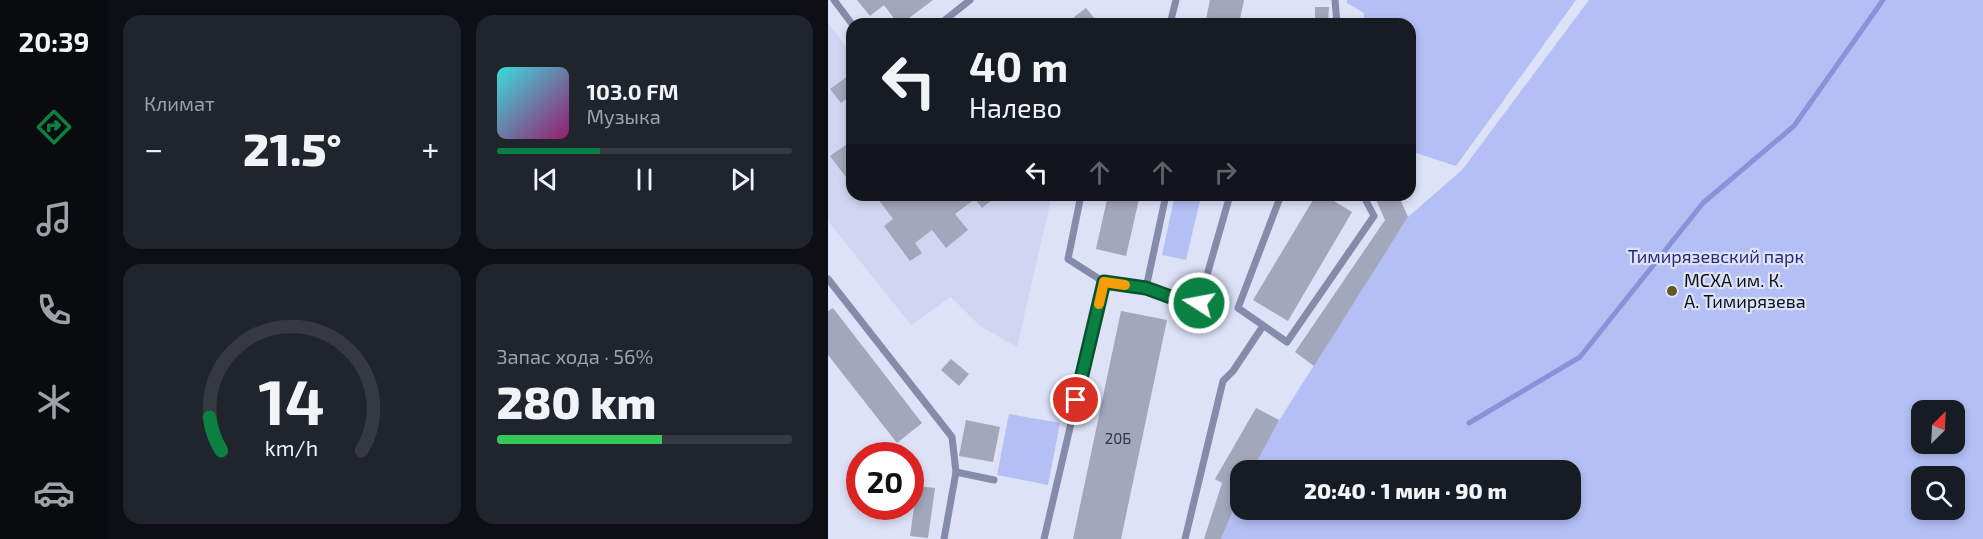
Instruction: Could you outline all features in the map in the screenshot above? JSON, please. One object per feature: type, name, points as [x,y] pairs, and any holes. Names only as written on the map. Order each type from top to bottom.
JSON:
[{"type":"lane","points":[[834,0],[848,18]]},
{"type":"lane","points":[[948,18],[970,0]]},
{"type":"lane","points":[[1172,18],[1176,0]]},
{"type":"lane","points":[[1335,0],[1336,18]]},
{"type":"lane","points":[[1080,201],[1068,259],[1104,282],[1146,288],[1179,300],[1199,303],[1228,201]]},
{"type":"lane","points":[[1146,288],[1165,201]]},
{"type":"lane","points":[[1279,201],[1238,308],[1287,342],[1374,216],[1366,201]]},
{"type":"lane","points":[[828,279],[952,437],[956,472],[944,539]]},
{"type":"lane","points":[[1044,539],[1104,282]]},
{"type":"lane","points":[[1185,539],[1223,381],[1263,326]]},
{"type":"lane","points":[[956,472],[994,480]]},
{"type":"shaded area","points":[[828,23],[846,47],[846,201],[1051,201],[1017,347],[980,326],[951,297],[911,325],[828,221]]},
{"type":"green space","points":[[1347,0],[1576,0],[1456,166],[1416,153],[1416,18],[1364,18],[1364,13],[1347,3]]},
{"type":"green space","name":"Тимирязевский парк","points":[[1589,0],[1983,0],[1983,539],[1221,539],[1230,518],[1230,520],[1581,520],[1581,460],[1258,460],[1273,430],[1408,217],[1462,170]]},
{"type":"green space","points":[[1174,201],[1200,201],[1186,260],[1162,255]]},
{"type":"green space","points":[[1009,414],[1060,423],[1048,485],[997,475]]},
{"type":"building","points":[[857,0],[933,0],[909,18],[894,18],[884,5],[870,16]]},
{"type":"building","points":[[1210,0],[1244,0],[1240,18],[1206,18]]},
{"type":"building","points":[[1315,7],[1329,7],[1328,18],[1315,18]]},
{"type":"building","points":[[1086,8],[1094,18],[1075,18]]},
{"type":"building","points":[[846,77],[846,99],[841,103],[830,89]]},
{"type":"building","points":[[846,145],[846,177],[830,156]]},
{"type":"building","points":[[880,201],[972,201],[955,214],[968,230],[946,248],[932,230],[915,243],[922,253],[910,261],[884,226],[893,219]]},
{"type":"building","points":[[977,201],[991,201],[982,208]]},
{"type":"building","points":[[1107,201],[1139,201],[1126,256],[1096,249]]},
{"type":"building","points":[[1312,201],[1334,201],[1352,212],[1288,321],[1253,300]]},
{"type":"building","points":[[1377,201],[1401,201],[1408,217],[1314,366],[1295,352],[1385,220]]},
{"type":"building","points":[[833,308],[922,423],[898,442],[828,355],[828,311]]},
{"type":"building","points":[[1121,311],[1167,320],[1121,539],[1073,539]]},
{"type":"building","points":[[951,359],[969,374],[959,386],[941,370]]},
{"type":"building","points":[[1256,408],[1279,420],[1258,460],[1230,460],[1230,518],[1221,539],[1204,539],[1222,483],[1215,479]]},
{"type":"building","points":[[966,420],[1000,427],[993,462],[959,456]]},
{"type":"building","points":[[924,487],[935,488],[928,538],[910,536],[912,520],[924,520]]},
{"type":"waterway","points":[[1469,423],[1580,357],[1703,203],[1794,126],[1883,0]]},
{"type":"slow traffic","points":[[1099,304],[1104,282],[1125,285]]},
{"type":"place","name":"МСХА им. К. А. Тимирязева","points":[[1672,291]]},
{"type":"route","points":[[1076,400],[1104,282],[1146,288],[1179,300],[1199,303]]}]
